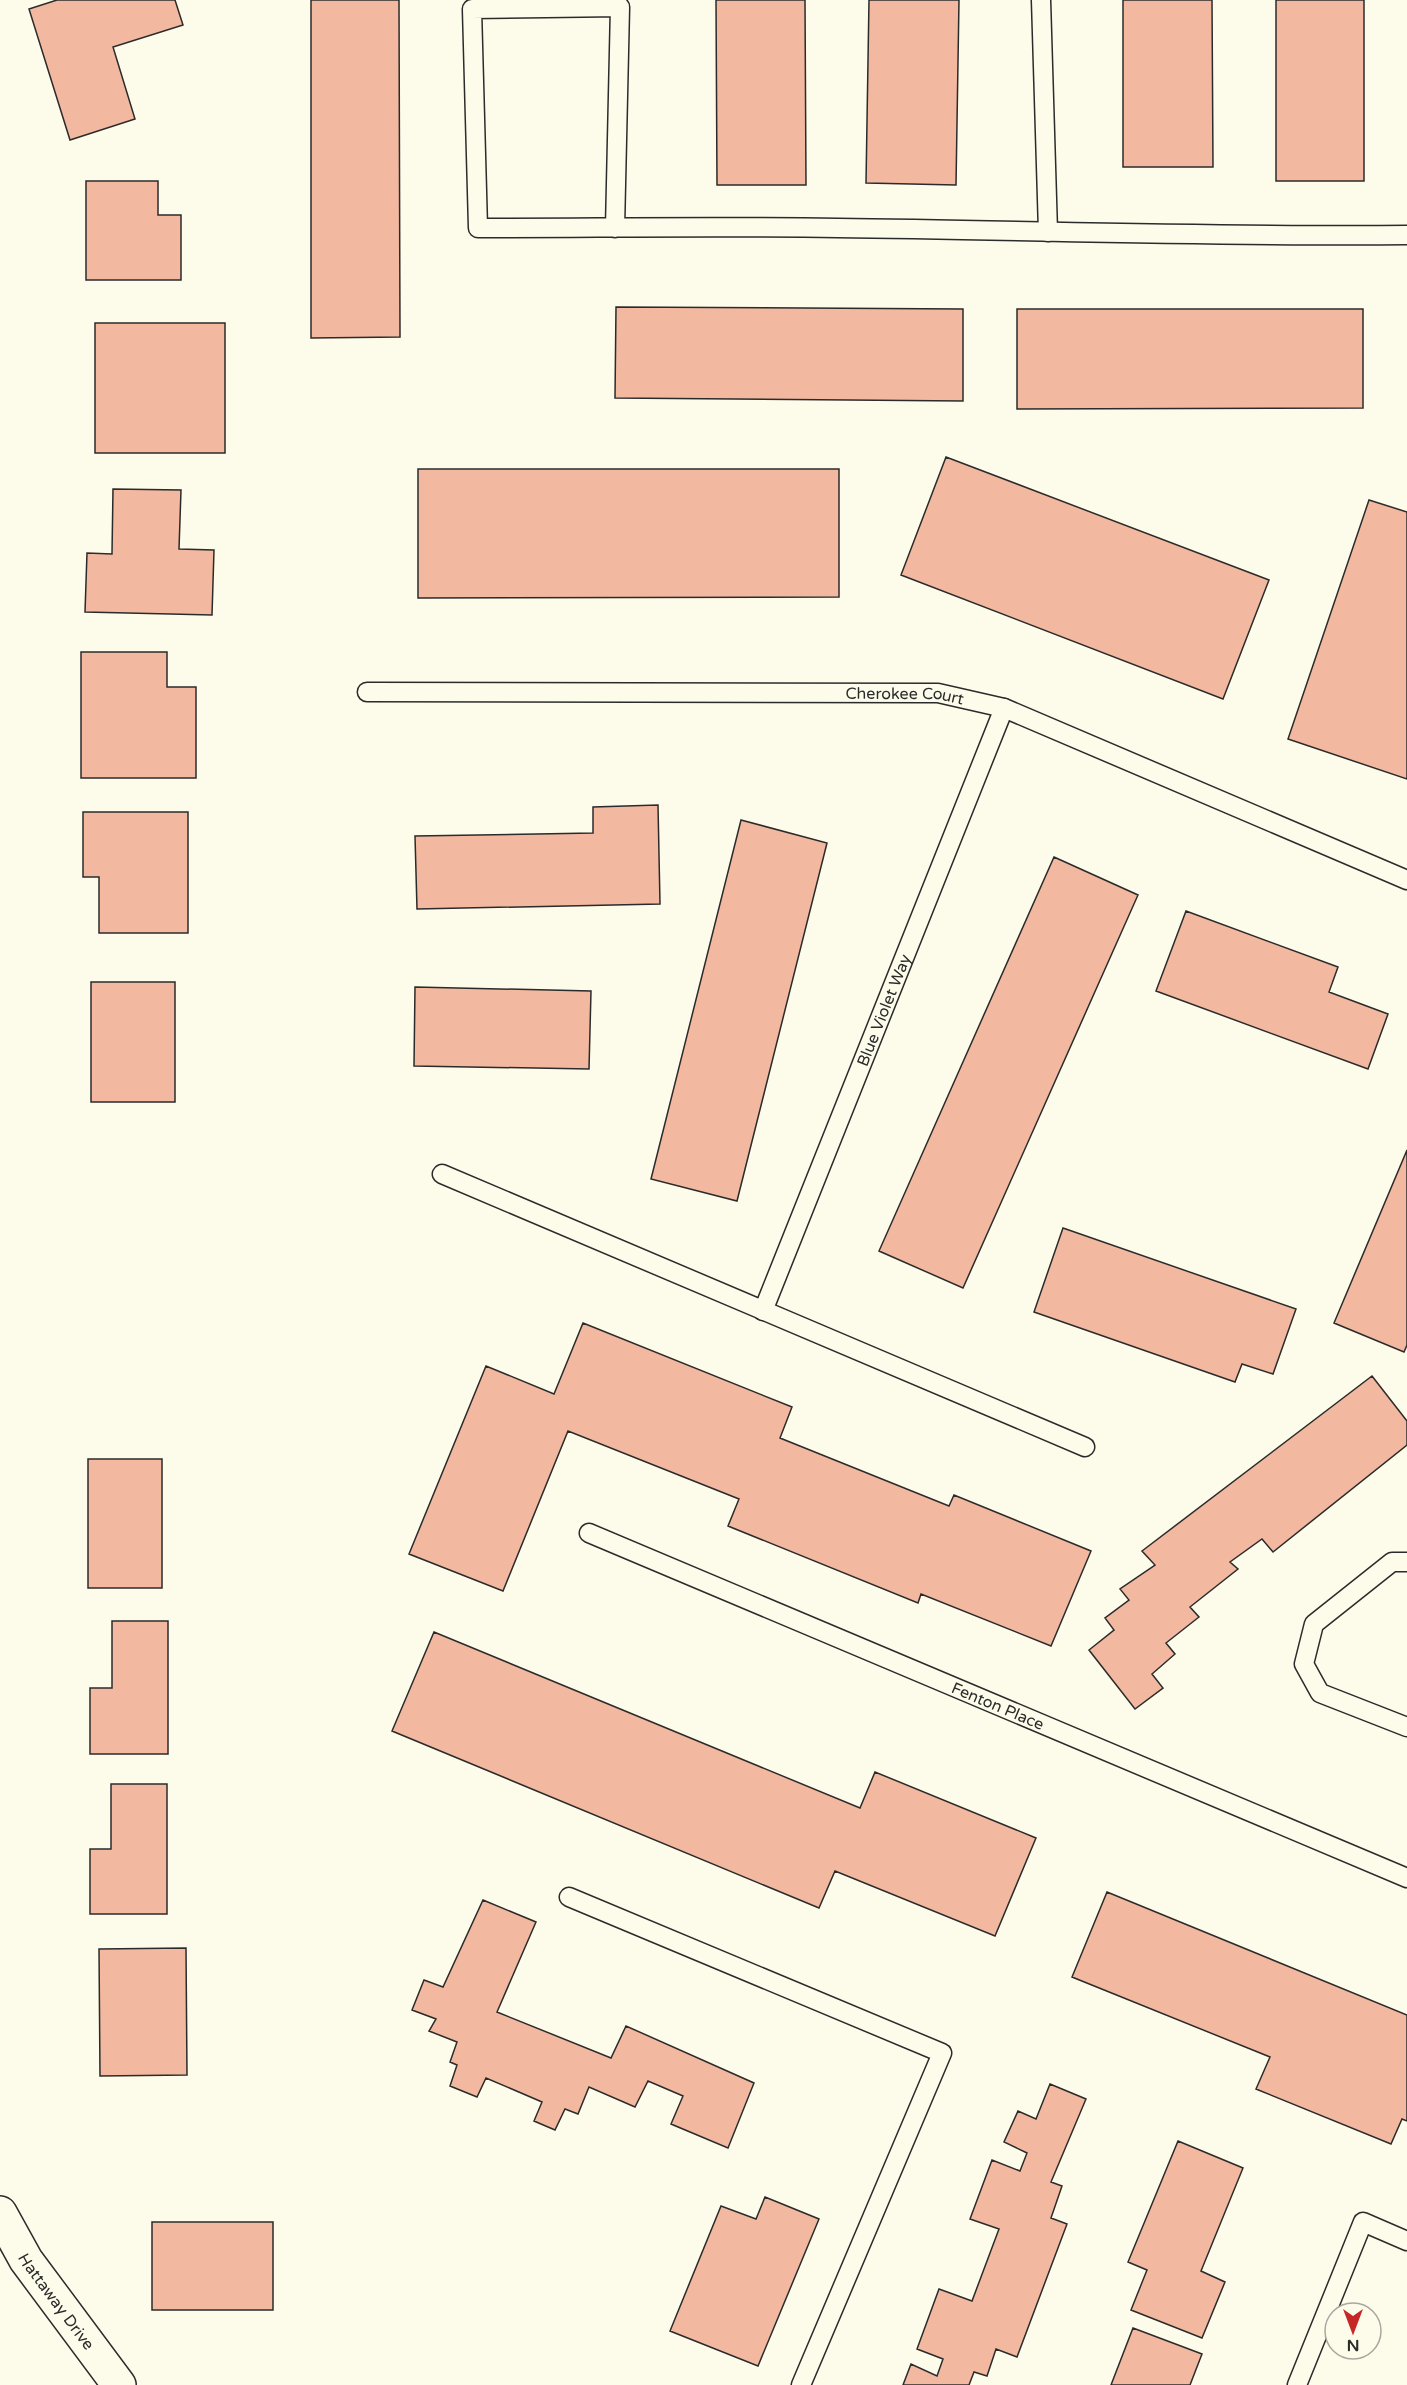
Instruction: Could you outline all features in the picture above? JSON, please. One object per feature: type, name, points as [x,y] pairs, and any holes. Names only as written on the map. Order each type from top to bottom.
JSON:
[{"type":"street","name":"Hattaway Drive","points":[[0,2212],[26,2260],[119,2385]]},
{"type":"lane","points":[[1041,0],[1048,232]]},
{"type":"lane","points":[[615,228],[620,7],[472,9],[478,228],[615,228],[837,228],[1287,237],[1407,235]]},
{"type":"lane","name":"Cherokee Court","points":[[367,692],[938,693],[1004,708],[1407,880]]},
{"type":"lane","name":"Blue Violet Way","points":[[763,1311],[1004,708]]},
{"type":"lane","points":[[442,1174],[1085,1447]]},
{"type":"lane","name":"Fenton Place","points":[[589,1533],[1407,1878]]},
{"type":"lane","points":[[1407,1562],[1392,1562],[1314,1624],[1304,1664],[1320,1693],[1407,1727]]},
{"type":"lane","points":[[569,1897],[942,2054],[801,2385]]},
{"type":"lane","points":[[1297,2385],[1363,2223],[1407,2241]]},
{"type":"building","points":[[57,0],[175,0],[183,25],[113,47],[135,119],[70,140],[29,9]]},
{"type":"building","points":[[311,0],[399,0],[400,337],[311,338]]},
{"type":"building","points":[[716,0],[805,0],[806,185],[717,185]]},
{"type":"building","points":[[869,0],[959,0],[956,185],[866,183]]},
{"type":"building","points":[[1123,0],[1212,0],[1213,167],[1123,167]]},
{"type":"building","points":[[1276,0],[1364,0],[1364,181],[1276,181]]},
{"type":"building","points":[[86,181],[158,181],[158,215],[181,215],[181,280],[86,280]]},
{"type":"building","points":[[616,307],[963,309],[963,401],[615,398]]},
{"type":"building","points":[[1017,309],[1363,309],[1363,408],[1017,409]]},
{"type":"building","points":[[95,323],[225,323],[225,453],[95,453]]},
{"type":"building","points":[[946,457],[1269,580],[1223,699],[901,575]]},
{"type":"building","points":[[418,469],[839,469],[839,597],[418,598]]},
{"type":"building","points":[[113,489],[181,490],[179,549],[214,550],[212,615],[85,612],[87,553],[112,554]]},
{"type":"building","points":[[1369,500],[1407,512],[1407,779],[1288,739]]},
{"type":"building","points":[[81,652],[167,652],[167,687],[196,687],[196,778],[81,778]]},
{"type":"building","points":[[658,805],[660,904],[417,909],[415,836],[593,833],[593,807]]},
{"type":"building","points":[[83,812],[188,812],[188,933],[99,933],[99,877],[83,877]]},
{"type":"building","points":[[741,820],[827,843],[737,1201],[651,1179]]},
{"type":"building","points":[[1054,857],[1138,895],[963,1288],[879,1251]]},
{"type":"building","points":[[1186,911],[1338,967],[1329,992],[1388,1014],[1368,1069],[1156,991]]},
{"type":"building","points":[[91,982],[175,982],[175,1102],[91,1102]]},
{"type":"building","points":[[415,987],[591,991],[589,1069],[414,1066]]},
{"type":"building","points":[[1407,1150],[1407,1345],[1404,1352],[1334,1323]]},
{"type":"building","points":[[1063,1228],[1296,1309],[1273,1374],[1242,1364],[1235,1382],[1034,1312]]},
{"type":"building","points":[[583,1323],[792,1407],[780,1438],[949,1506],[954,1495],[1091,1551],[1051,1646],[921,1594],[918,1603],[728,1526],[739,1499],[568,1431],[503,1591],[409,1554],[486,1366],[554,1394]]},
{"type":"building","points":[[1372,1376],[1407,1421],[1407,1445],[1273,1552],[1262,1539],[1230,1562],[1238,1569],[1190,1607],[1199,1617],[1166,1643],[1175,1654],[1152,1674],[1163,1688],[1135,1709],[1089,1650],[1114,1630],[1105,1618],[1129,1600],[1120,1589],[1155,1565],[1142,1551]]},
{"type":"building","points":[[88,1459],[162,1459],[162,1588],[88,1588]]},
{"type":"building","points":[[112,1621],[168,1621],[168,1754],[90,1754],[90,1688],[112,1688]]},
{"type":"building","points":[[434,1632],[860,1808],[875,1772],[1036,1838],[995,1936],[835,1871],[819,1908],[392,1731]]},
{"type":"building","points":[[111,1784],[167,1784],[167,1914],[90,1914],[90,1849],[111,1849]]},
{"type":"building","points":[[1107,1892],[1407,2015],[1407,2121],[1402,2119],[1391,2144],[1256,2089],[1270,2057],[1072,1977]]},
{"type":"building","points":[[483,1900],[536,1922],[497,2012],[611,2058],[626,2026],[754,2083],[728,2148],[671,2124],[683,2096],[648,2081],[635,2107],[589,2087],[578,2114],[565,2109],[555,2130],[534,2121],[542,2102],[486,2078],[477,2097],[450,2086],[457,2065],[450,2062],[457,2042],[429,2031],[436,2019],[412,2010],[424,1980],[443,1987]]},
{"type":"building","points":[[186,1948],[187,2075],[100,2076],[99,1949]]},
{"type":"building","points":[[1050,2084],[1086,2099],[1051,2182],[1062,2186],[1051,2218],[1067,2224],[1017,2357],[996,2349],[987,2376],[974,2372],[969,2385],[903,2385],[911,2364],[937,2376],[943,2359],[917,2349],[939,2289],[972,2301],[999,2229],[970,2219],[992,2160],[1020,2171],[1027,2153],[1004,2142],[1018,2111],[1036,2119]]},
{"type":"building","points":[[1178,2141],[1243,2168],[1201,2271],[1225,2282],[1202,2338],[1131,2310],[1147,2270],[1128,2262]]},
{"type":"building","points":[[765,2197],[819,2219],[758,2366],[670,2331],[721,2206],[756,2219]]},
{"type":"building","points":[[152,2222],[273,2222],[273,2310],[152,2310]]},
{"type":"building","points":[[1133,2328],[1202,2354],[1190,2385],[1111,2385]]}]
